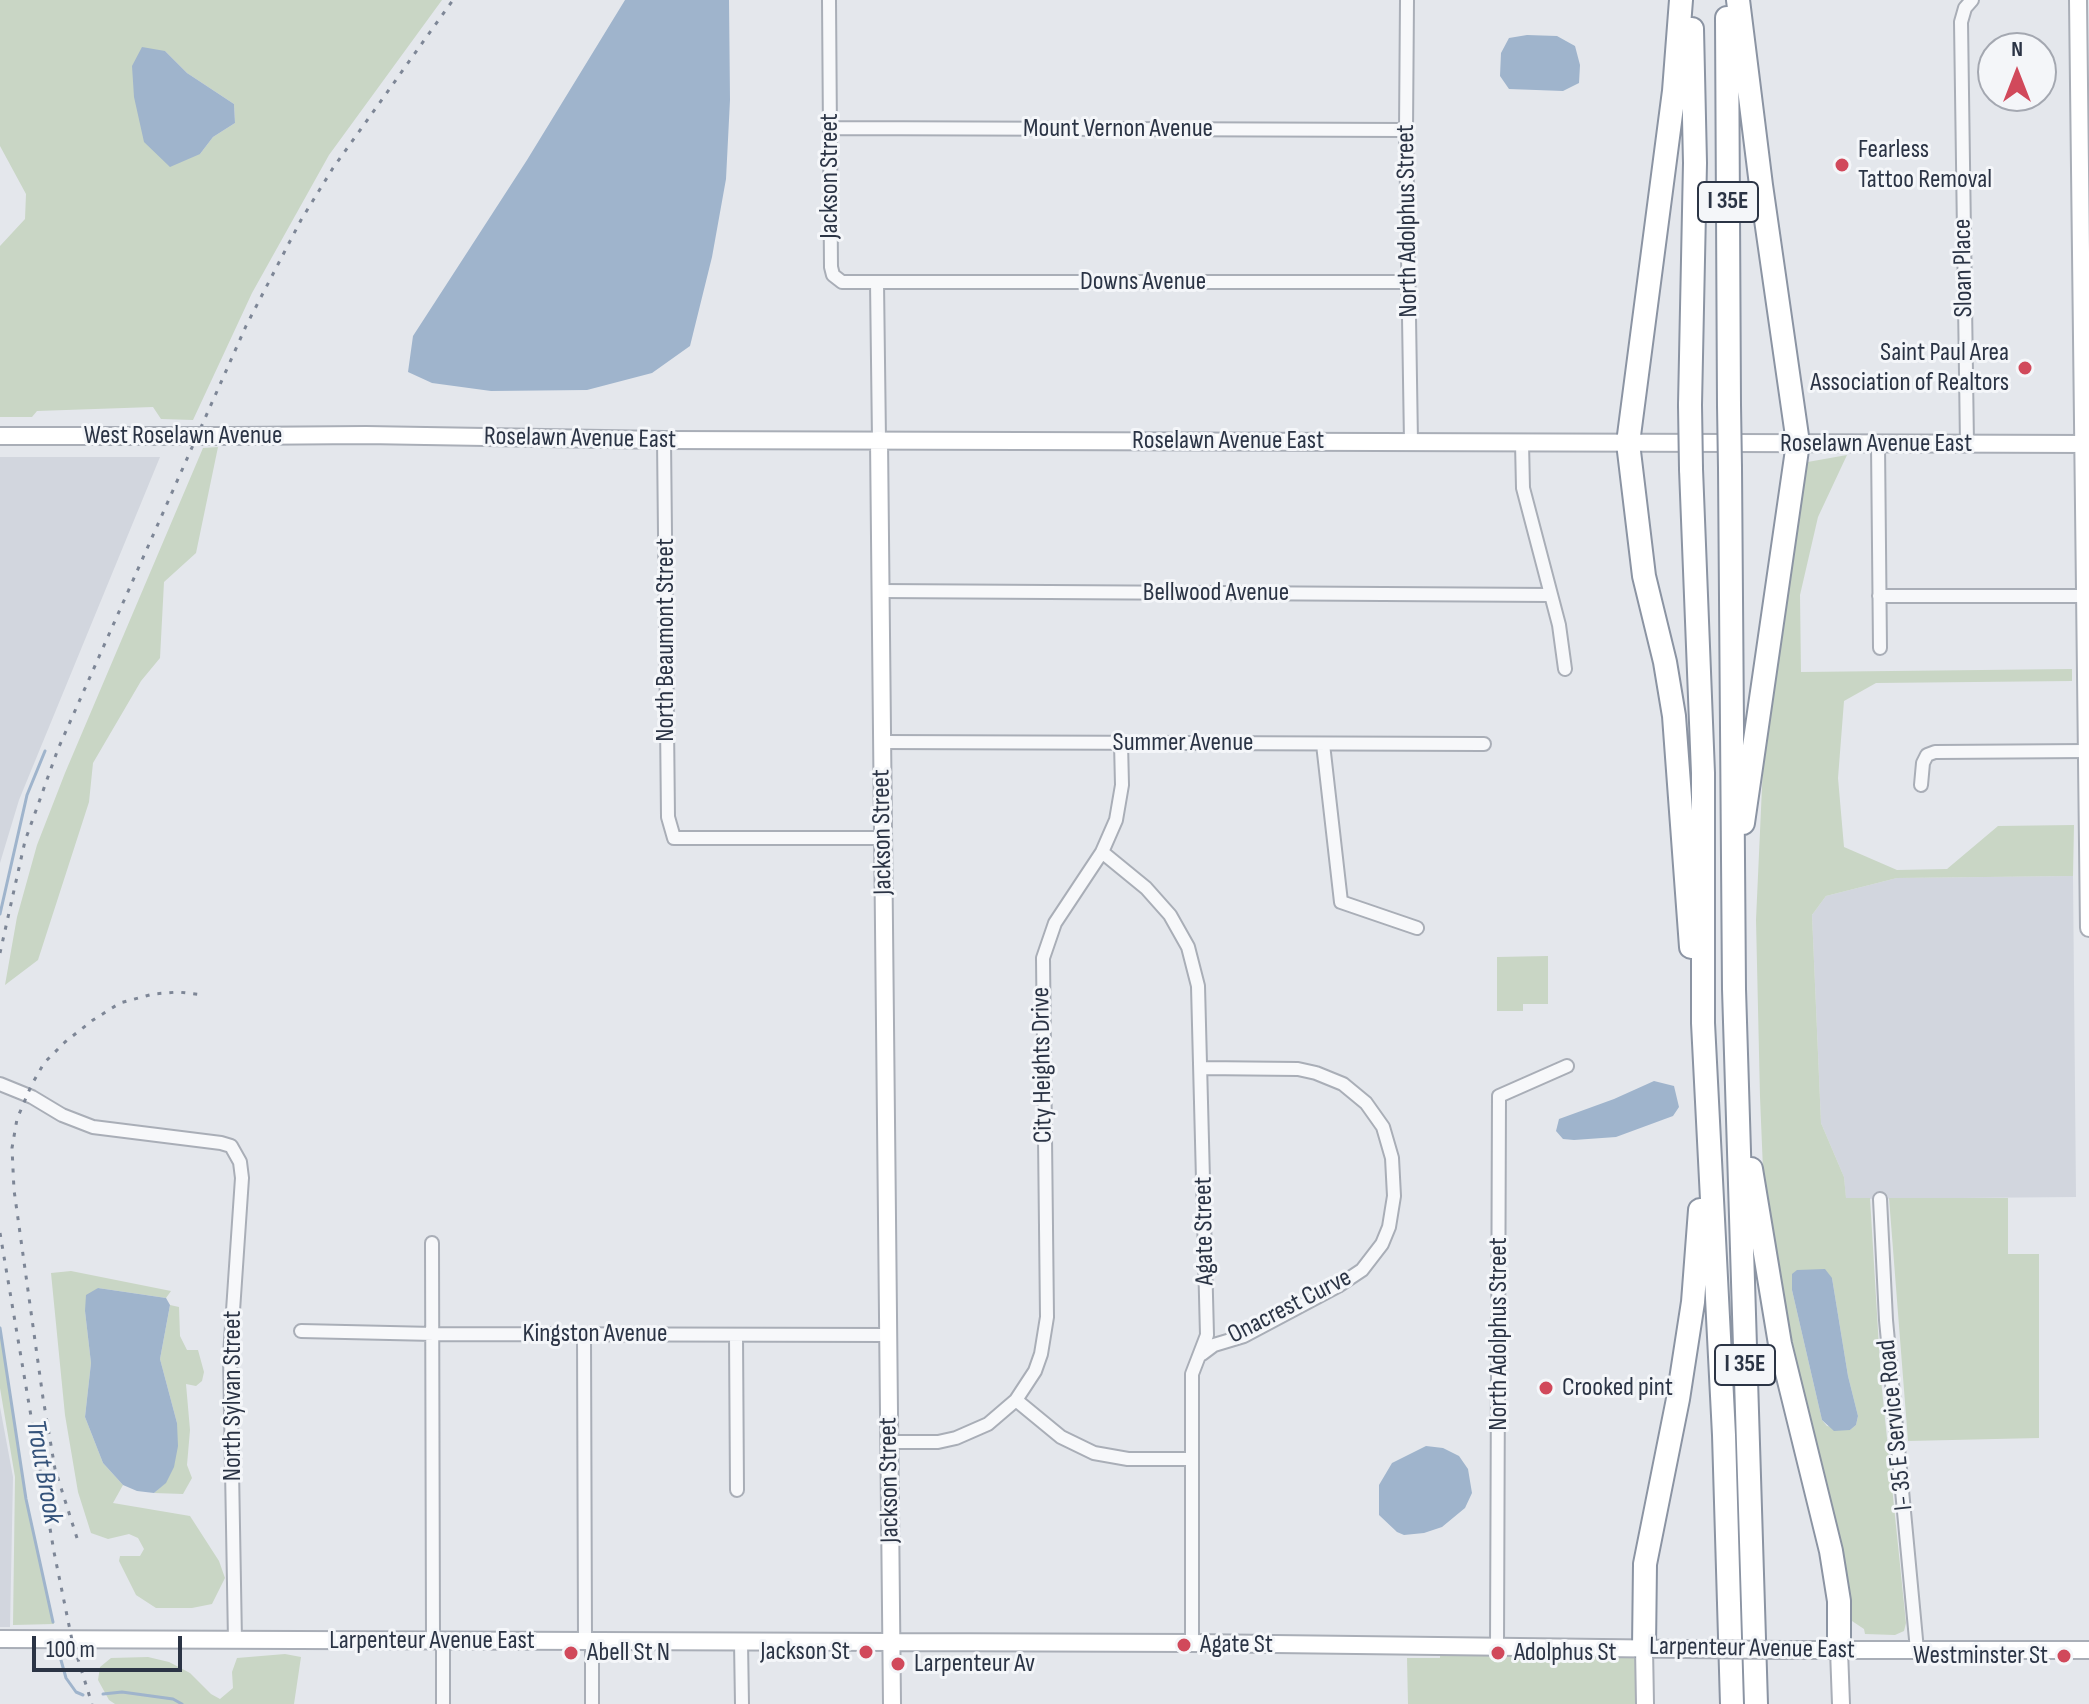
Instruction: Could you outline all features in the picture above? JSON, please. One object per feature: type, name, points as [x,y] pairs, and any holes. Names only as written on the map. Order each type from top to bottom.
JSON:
[{"type":"highway","points":[[1681,0],[1674,91],[1628,443],[1644,576],[1665,662],[1674,716],[1690,943],[1703,1023]]},
{"type":"highway","name":"I 35E","points":[[1692,0],[1695,163],[1690,405],[1703,773],[1703,1023],[1724,1435],[1732,1704]]},
{"type":"highway","name":"I 35E","points":[[1727,0],[1733,894],[1756,1704]]},
{"type":"highway","points":[[1733,894],[1798,443],[1738,0]]},
{"type":"highway","points":[[1737,1081],[1780,1344],[1831,1551],[1839,1601],[1839,1650]]},
{"type":"highway","points":[[1644,1648],[1645,1564],[1678,1399],[1693,1302],[1707,1121]]},
{"type":"street","name":"Jackson Street","points":[[829,0],[832,272],[842,282],[877,282],[892,1704]]},
{"type":"street","name":"North Adolphus Street","points":[[1407,0],[1411,442]]},
{"type":"street","name":"Sloan Place","points":[[1967,444],[1961,22],[1965,8],[1972,0]]},
{"type":"street","points":[[2078,0],[2085,213],[2084,596],[2089,928]]},
{"type":"street","name":"Mount Vernon Avenue","points":[[830,128],[1406,130]]},
{"type":"street","name":"Downs Avenue","points":[[877,282],[1409,282]]},
{"type":"street","name":"Roselawn Avenue East","points":[[366,435],[664,440],[2086,444]]},
{"type":"street","name":"West Roselawn Avenue","points":[[0,436],[366,435]]},
{"type":"street","name":"North Beaumont Street","points":[[664,440],[668,817],[674,838],[883,838]]},
{"type":"street","points":[[1522,443],[1523,488],[1559,625],[1565,669]]},
{"type":"street","points":[[1878,444],[1880,648]]},
{"type":"street","name":"Bellwood Avenue","points":[[881,591],[1551,595]]},
{"type":"street","points":[[1879,596],[2084,596]]},
{"type":"street","name":"Summer Avenue","points":[[882,742],[1484,744]]},
{"type":"street","name":"City Heights Drive","points":[[1016,1400],[1041,1354],[1047,1317],[1043,958],[1055,923],[1102,852],[1116,820],[1120,802],[1121,743]]},
{"type":"street","points":[[1323,744],[1341,902],[1417,928]]},
{"type":"street","points":[[1921,785],[1923,763],[1927,755],[1935,752],[2087,751]]},
{"type":"street","name":"Agate Street","points":[[1102,852],[1159,901],[1188,947],[1198,986],[1207,1335],[1192,1374],[1192,1643]]},
{"type":"street","name":"North Adolphus Street","points":[[1497,1646],[1499,1096],[1567,1066]]},
{"type":"street","name":"Onacrest Curve","points":[[1200,1356],[1214,1345],[1244,1336],[1362,1270],[1386,1236],[1394,1196],[1392,1158],[1383,1127],[1366,1103],[1343,1084],[1298,1069],[1201,1068]]},
{"type":"street","name":"North Sylvan Street","points":[[0,1084],[93,1127],[221,1143],[231,1146],[236,1153],[242,1178],[230,1355],[235,1641]]},
{"type":"street","name":"I- 35 E Service Road","points":[[1880,1199],[1886,1320],[1917,1650]]},
{"type":"street","points":[[432,1243],[438,1641],[443,1704]]},
{"type":"street","name":"Kingston Avenue","points":[[301,1331],[889,1335]]},
{"type":"street","points":[[584,1334],[592,1704]]},
{"type":"street","points":[[736,1335],[737,1490]]},
{"type":"street","points":[[890,1442],[930,1442],[956,1438],[988,1424],[1016,1400],[1061,1437],[1094,1453],[1128,1459],[1192,1459]]},
{"type":"street","name":"Larpenteur Avenue East","points":[[0,1639],[2089,1650]]},
{"type":"street","points":[[741,1642],[742,1704]]},
{"type":"street","points":[[1644,1648],[1645,1704]]},
{"type":"street","points":[[1839,1650],[1841,1704]]},
{"type":"shaded area","points":[[0,457],[160,457],[19,800],[0,863]]},
{"type":"shaded area","points":[[2073,876],[2076,1197],[1846,1199],[1844,1177],[1821,1123],[1812,915],[1826,896],[1897,878]]},
{"type":"shaded area","points":[[0,1407],[13,1477],[10,1627],[0,1627]]},
{"type":"green space","points":[[0,0],[442,0],[329,155],[252,293],[193,420],[161,419],[153,407],[37,411],[32,417],[0,417],[0,246],[25,219],[26,194],[0,146]],"holes":[[[165,51],[187,73],[234,104],[235,123],[213,137],[200,154]]]},
{"type":"green space","points":[[218,447],[196,553],[164,582],[160,658],[141,681],[93,763],[89,802],[38,960],[5,985],[17,917],[37,845],[65,773],[203,448]]},
{"type":"green space","points":[[1847,455],[1818,517],[1800,595],[1801,672],[2072,669],[2072,681],[1876,683],[1844,701],[1838,778],[1844,847],[1897,870],[1947,869],[1998,826],[2074,825],[2073,876],[1897,878],[1826,896],[1812,915],[1821,1123],[1844,1177],[1846,1198],[1870,1198],[1881,1380],[1906,1623],[1904,1631],[1895,1635],[1865,1634],[1864,1629],[1849,1619],[1848,1580],[1805,1424],[1765,1218],[1756,920],[1764,743],[1802,463]],"holes":[[[1832,1278],[1848,1376],[1858,1416],[1856,1425],[1850,1430],[1827,1426],[1822,1420],[1792,1290]]]},
{"type":"green space","points":[[1548,956],[1548,1004],[1523,1004],[1523,1011],[1497,1011],[1497,957]]},
{"type":"green space","points":[[1889,1198],[2008,1198],[2008,1254],[2039,1254],[2039,1438],[1908,1441]]},
{"type":"green space","points":[[71,1271],[171,1291],[166,1298],[98,1288],[85,1311],[91,1363],[85,1417],[103,1463],[123,1485],[113,1503],[190,1516],[219,1561],[225,1578],[212,1604],[192,1608],[156,1608],[136,1595],[119,1561],[120,1556],[140,1556],[144,1549],[138,1538],[129,1534],[108,1539],[91,1533],[78,1492],[65,1415],[51,1273]]},
{"type":"green space","points":[[170,1305],[179,1307],[180,1336],[187,1350],[198,1350],[204,1372],[202,1381],[196,1386],[186,1384],[190,1430],[187,1465],[192,1478],[183,1494],[154,1493],[166,1482],[177,1423],[160,1359]]},
{"type":"green space","points":[[0,1326],[26,1499],[54,1624],[13,1625],[15,1477],[0,1388]]},
{"type":"green space","points":[[1440,1646],[1644,1648],[1645,1704],[1408,1704],[1407,1658],[1440,1658]]},
{"type":"green space","points":[[285,1654],[301,1657],[294,1704],[115,1704],[109,1700],[98,1680],[100,1667],[111,1658],[148,1657],[169,1662],[190,1673],[220,1699],[233,1688],[232,1672],[237,1658]]},
{"type":"water","points":[[625,0],[729,0],[730,100],[726,179],[712,257],[690,346],[652,373],[587,390],[491,391],[432,383],[408,372],[413,336],[527,160]]},
{"type":"water","points":[[1557,36],[1575,46],[1580,65],[1579,83],[1563,91],[1509,89],[1500,76],[1501,53],[1509,38]]},
{"type":"water","points":[[142,47],[165,51],[187,73],[234,104],[235,123],[213,137],[200,154],[170,167],[144,142],[134,97],[132,66]]},
{"type":"water","points":[[1654,1081],[1674,1086],[1679,1107],[1673,1116],[1616,1137],[1563,1139],[1556,1131],[1559,1119]]},
{"type":"water","points":[[1825,1269],[1832,1278],[1848,1376],[1858,1416],[1856,1425],[1850,1430],[1834,1431],[1822,1420],[1792,1290],[1792,1274],[1797,1270]]},
{"type":"water","points":[[98,1288],[166,1298],[170,1305],[160,1359],[177,1423],[178,1446],[174,1467],[166,1483],[154,1493],[123,1485],[103,1463],[85,1417],[91,1363],[86,1295]]},
{"type":"water","points":[[1426,1446],[1443,1448],[1459,1456],[1468,1469],[1472,1493],[1465,1508],[1442,1527],[1404,1535],[1379,1515],[1379,1485],[1392,1463]]},
{"type":"waterway","points":[[0,914],[27,795],[45,751]]},
{"type":"waterway","name":"Trout Brook","points":[[0,1328],[26,1499],[53,1622]]},
{"type":"waterway","name":"Trout Brook","points":[[59,1653],[66,1678],[76,1692],[83,1695]]},
{"type":"waterway","name":"Trout Brook","points":[[103,1694],[122,1692],[173,1699],[182,1704]]},
{"type":"railway","points":[[0,953],[25,841],[58,749],[246,326],[301,220],[333,168],[453,0]]},
{"type":"railway","points":[[77,1538],[55,1469],[43,1398],[14,1190],[12,1148],[17,1119],[44,1063],[93,1020],[120,1003],[153,994],[178,992],[204,995]]},
{"type":"railway","points":[[0,1233],[54,1552],[72,1640],[92,1704]]},
{"type":"place","name":"Fearless Tattoo Removal","points":[[1842,165]]},
{"type":"place","name":"Saint Paul Area Association of Realtors","points":[[2025,368]]},
{"type":"place","name":"Crooked pint","points":[[1546,1388]]},
{"type":"place","name":"Agate St","points":[[1184,1645]]},
{"type":"place","name":"Jackson St","points":[[866,1652]]},
{"type":"place","name":"Abell St N","points":[[571,1653]]},
{"type":"place","name":"Adolphus St","points":[[1498,1653]]},
{"type":"place","name":"Westminster St","points":[[2064,1656]]},
{"type":"place","name":"Larpenteur Av","points":[[898,1664]]}]
